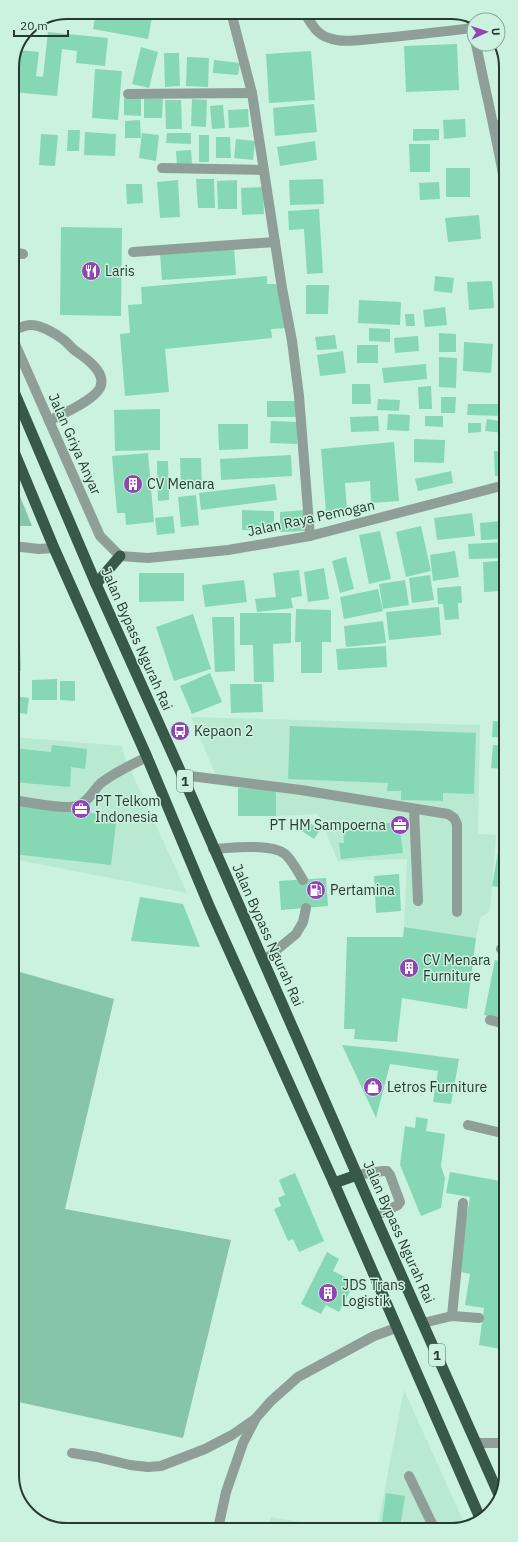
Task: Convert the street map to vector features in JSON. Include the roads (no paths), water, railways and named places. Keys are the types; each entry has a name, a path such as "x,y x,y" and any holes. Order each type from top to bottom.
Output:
{"highway":[{"name":"Jalan Bypass Ngurah Rai","path":"19,403 96,584 182,775 496,1489"},
{"name":"1","path":"19,463 54,548 147,758 210,908 334,1183 478,1515"},
{"path":"96,584 120,556"},
{"path":"334,1183 357,1175"}],"street":[{"path":"233,19 252,93 263,170 292,341 299,396 310,536"},
{"path":"308,19 312,26 320,34 339,41 390,37 466,27"},
{"path":"478,52 487,98 499,125"},
{"path":"128,94 252,93"},
{"path":"162,168 263,170"},
{"path":"133,252 275,242"},
{"path":"19,253 23,254"},
{"path":"19,328 29,325 40,327 63,339 92,363 101,380 100,387 96,394 49,421"},
{"name":"Jalan Griya Anyar","path":"19,353 100,536 120,556"},
{"name":"Jalan Raya Pemogan","path":"120,556 148,558 228,550 310,536 499,487"},
{"path":"19,547 39,549 54,548"},
{"path":"19,801 64,807 76,807 84,803 100,785 112,775 147,758"},
{"path":"182,775 301,790 448,814 454,818 457,824 457,912"},
{"path":"414,809 418,901"},
{"path":"214,848 266,848 284,854 303,880"},
{"path":"263,961 296,934 303,922 306,908"},
{"path":"490,1020 499,1022"},
{"path":"468,1125 499,1132"},
{"path":"357,1175 387,1171 390,1175 400,1202 375,1216"},
{"path":"452,1316 463,1203"},
{"path":"423,1323 452,1316 479,1318"},
{"path":"72,1453 130,1465 148,1467 161,1466 205,1449 232,1435 256,1418 271,1401 298,1378 374,1336 396,1328"},
{"path":"219,1523 226,1492 244,1443 256,1418"},
{"path":"476,1443 499,1444"},
{"path":"409,1476 432,1523"}],"place":[{"name":"Laris","path":"91,271"},
{"name":"CV Menara","path":"133,484"},
{"name":"Kepaon 2","path":"180,731"},
{"name":"PT Telkom Indonesia","path":"81,809"},
{"name":"PT HM Sampoerna","path":"400,825"},
{"name":"Pertamina","path":"316,890"},
{"name":"CV Menara Furniture","path":"409,968"},
{"name":"Letros Furniture","path":"373,1087"},
{"name":"JDS Trans Logistik","path":"328,1293"}]}
